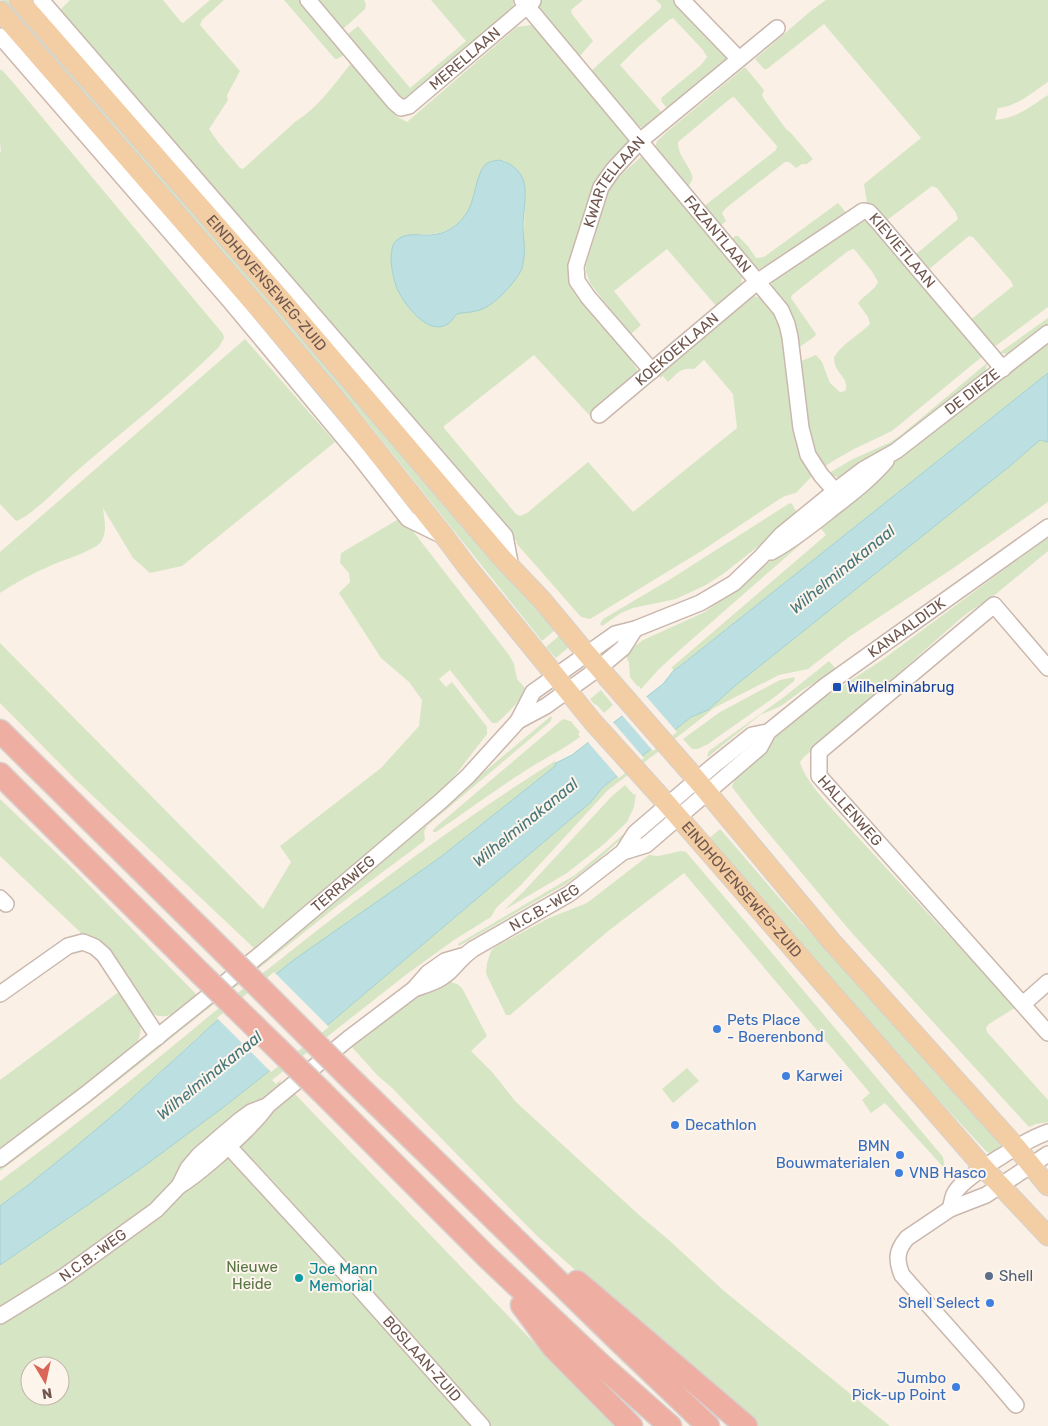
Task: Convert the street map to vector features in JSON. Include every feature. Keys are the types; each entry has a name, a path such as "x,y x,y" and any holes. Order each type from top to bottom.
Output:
{"highway":[{"path":"0,731 346,1074 708,1426"},
{"path":"0,774 487,1258 600,1364 670,1426"},
{"path":"509,1234 588,1291 746,1426"},
{"path":"487,1258 553,1347 632,1426"}],"main road":[{"name":"EINDHOVENSEWEG-ZUID","path":"19,0 288,307 511,568 542,600 702,786 832,942 1048,1186"},
{"name":"EINDHOVENSEWEG-ZUID","path":"0,11 332,395 468,568 593,722 984,1168 1048,1236"}],"street":[{"name":"MERELLAAN","path":"308,0 401,108 409,106 527,2"},
{"path":"682,0 739,59"},
{"name":"EINDHOVENSEWEG-ZUID","path":"47,2 505,536 511,568"},
{"name":"FAZANTLAAN","path":"527,2 780,310 788,324 804,444 814,466 839,496"},
{"name":"KWARTELLAAN","path":"652,371 588,297 577,281 576,266 601,187 613,170 640,141 777,28"},
{"name":"EINDHOVENSEWEG-ZUID","path":"0,36 230,301 358,455 408,519 444,536"},
{"name":"KIEVIETLAAN","path":"757,282 862,211 869,212 1003,369"},
{"name":"KOEKOEKLAAN","path":"599,415 757,282"},
{"name":"DE DIEZE","path":"555,676 615,634 635,629 700,603 734,583 761,557 787,544 839,496 871,478 896,451 1048,333"},
{"name":"KANAALDIJK","path":"673,811 702,786 760,747 768,732 825,686 1048,527"},
{"name":"HALLENWEG","path":"1023,1004 819,776 819,752 994,605 1048,668"},
{"path":"599,668 623,648 635,629"},
{"name":"TERRAWEG","path":"518,721 542,709 599,668"},
{"name":"TERRAWEG","path":"0,1158 262,953 441,802 468,776 518,721 533,692 555,676"},
{"name":"N.C.B.-WEG","path":"0,1316 63,1277 156,1210 179,1186 195,1176 224,1142 258,1119 268,1105 348,1039 414,989 434,982 452,970 462,956 569,894 623,852 635,833 673,811"},
{"path":"0,994 68,946 83,942 95,946 104,955 158,1036"},
{"path":"1048,982 1023,1004 1048,1033"},
{"path":"950,1210 955,1192 970,1178 1034,1137 1048,1132"},
{"name":"BOSLAAN-ZUID","path":"224,1142 348,1276 482,1426"},
{"path":"1016,1405 902,1275 898,1265 898,1251 907,1238 950,1210 980,1198 1048,1154"}],"green space":[{"path":"2,0 8,0 555,630 542,641 360,413"},
{"path":"70,0 163,0 183,23 210,0 224,0 202,20 200,25 240,71 227,95 228,100 209,129 240,168 243,169 312,109 353,61 395,111 396,116 407,122 517,27 531,25 540,32 618,124 630,145 604,172 572,271 640,374 590,416 534,355 444,426 444,428 516,514 520,516 527,513 588,462 633,512 737,428 733,394 704,360 694,369 685,369 679,372 668,382 663,376 660,378 657,374 752,296 764,300 782,322 813,475 796,493 778,500 703,550 590,619 581,617 62,15 61,9","holes":["499,160 505,161 513,167 525,191 523,263 461,313 456,314 449,323 403,299 396,286 392,271 420,234 438,233 454,227 466,215 485,165"]},
{"path":"284,0 301,0 347,53 335,59"},
{"path":"319,0 364,0 366,5 365,9 343,29"},
{"path":"431,0 513,0 514,10 405,104 348,34 358,26 410,88 466,41"},
{"path":"540,0 583,0 571,10 593,41 579,57 539,8"},
{"path":"656,0 675,0 727,56 727,60 669,111 661,98 701,65 707,57 703,50 673,18 669,20 620,65 664,115 645,129 636,125 591,71 661,8 661,5"},
{"path":"826,0 1048,0 1048,82 1018,102 998,108 995,120 1017,114 1048,95 1048,307 993,348 969,321 1013,286 1011,281 973,237 969,236 928,270 915,255 958,219 956,213 937,188 932,186 886,221 867,203 864,184 921,138 824,24 767,69 764,69 755,59"},
{"path":"745,67 764,90 762,95 764,99 786,129 813,159 807,164 802,164 796,168 789,162 785,162 726,208 722,213 726,221 720,226 703,207 776,150 777,146 734,97 678,142 680,153 692,176 692,181 687,188 655,147 657,141 668,131"},
{"path":"0,70 16,86 223,334 224,338 219,347 150,410 78,470 39,506 16,521 0,504"},
{"path":"641,157 645,159 740,271 742,276 741,286 717,307 667,249 614,291 641,325 630,335 590,283 586,272 586,265 609,189 616,179"},
{"path":"838,203 848,215 763,268 756,270 731,240 738,236 756,258 764,257"},
{"path":"867,220 984,355 892,431 854,449 823,468 812,452 799,362 816,355 822,362 830,383 840,392 845,391 846,382 836,368 834,357 870,324 868,317 858,303 878,282 853,249 792,295 791,298 816,334 798,348 772,288 772,280 857,224"},
{"path":"1048,318 1048,326 1011,354 999,353"},
{"path":"245,339 335,442 182,566 150,573 133,558 103,508 105,525 101,542 84,552 17,582 0,593 0,552"},
{"path":"1048,340 1048,373 679,667 674,670 671,668 826,535 816,525"},
{"path":"987,363 985,374 904,439 843,478 829,473 853,459 891,442"},
{"name":"Nieuwe Heide","path":"1040,440 1048,442 1048,502 952,569 849,637 808,669 779,675 714,708 607,791 520,886 496,908 491,917 454,940 407,974 272,1080 276,1084 281,1080 279,1087 293,1092 614,1426 0,1426 0,1265 143,1167 225,1106 330,1023 591,802 602,788 691,717 708,710 736,685"},
{"path":"790,503 798,515 723,574 706,585 676,599 633,608 621,613 602,626 600,624 603,619 669,580"},
{"path":"402,517 509,655 514,664 517,679 525,688 513,707 497,723 492,723 450,670 439,679 446,687 452,682 487,727 487,734 447,786 256,950 76,780 0,703 0,643 263,909 291,862 280,846 381,768 419,726 422,700 409,682 381,658 339,593 350,582 349,573 340,563 341,553"},
{"path":"810,530 809,537 682,648 641,689 637,686 630,677 629,663 626,656 635,646 643,640 705,612"},
{"path":"1048,537 1048,551 991,598 960,619 800,762 803,771 824,800 1016,1007 989,1024 986,1028 987,1032 1048,1100 1048,1122 1029,1127 851,932 732,787 736,778 746,767 791,723 828,692 830,694 882,660"},
{"path":"560,635 569,647 556,658 546,647"},
{"path":"829,661 835,668 828,675 804,689 781,706 760,715 707,756 709,751 784,697"},
{"path":"795,677 794,681 776,696 708,744 698,749 692,749 683,739 720,712 780,680"},
{"path":"601,690 613,705 604,713 590,699"},
{"path":"551,716 550,722 427,826 423,842 336,907 165,1043 163,1040"},
{"path":"563,719 573,722 580,732 578,734 580,737 534,765 436,832 433,832 437,826"},
{"path":"555,761 555,767 438,859 295,959 198,1037 119,1110 74,1148 0,1206 0,1181 82,1119 255,979 381,881 467,819"},
{"path":"625,785 634,795 636,794 634,807 627,822 604,844 567,873 504,910 612,796"},
{"path":"0,799 72,868 198,996 182,1009 170,1015 158,1016 151,1013 79,931 0,856"},
{"path":"720,829 788,908 981,1121 1002,1149 993,1156 986,1151 868,1024 706,841"},
{"path":"628,830 630,831 598,860 566,884 459,946 458,944 575,875"},
{"path":"681,851 686,852 943,1157 945,1169 885,1103 871,1113 862,1100 870,1093 684,873 607,932 510,1015 506,1015 486,973 491,951 495,947 549,918 587,903 649,855 658,856"},
{"path":"447,981 457,984 462,988 487,1036 471,1051 493,1073 516,1102 724,1291 890,1426 755,1426 698,1379 537,1236 378,1076 351,1046 397,1011"},
{"path":"120,991 140,1022 140,1037 133,1049 0,1152 0,1080"},
{"path":"159,1043 162,1046 0,1171 0,1166"},
{"path":"687,1068 699,1081 673,1103 662,1089"}],"water":[{"path":"499,160 517,170 525,186 522,269 506,291 488,306 476,311 457,314 450,322 441,327 425,323 410,309 399,293 392,268 391,256 393,245 403,236 436,234 447,231 455,226 463,218 472,202 479,175 485,165"},
{"name":"Wilhelminakanaal","path":"1048,373 1048,442 1040,440 736,685 708,710 691,717 602,788 591,802 330,1023 225,1106 143,1167 0,1265 0,1206 119,1110 212,1025 295,959 438,859 554,767 556,763 572,755 663,684 674,670"}],"pier":[{"path":"645,695 677,732 653,751 621,714"},
{"path":"612,721 644,758 619,778 587,741"},
{"path":"274,972 329,1027 271,1072 217,1018"}],"place":[{"name":"Wilhelminabrug","path":"837,687"},
{"name":"Pets Place - Boerenbond","path":"717,1029"},
{"name":"Karwei","path":"786,1076"},
{"name":"Decathlon","path":"675,1125"},
{"name":"BMN Bouwmaterialen","path":"900,1155"},
{"name":"VNB Hasco","path":"899,1173"},
{"name":"Shell","path":"989,1276"},
{"name":"Joe Mann Memorial","path":"299,1278"},
{"name":"Shell Select","path":"990,1303"},
{"name":"Jumbo Pick-up Point","path":"956,1387"}]}
